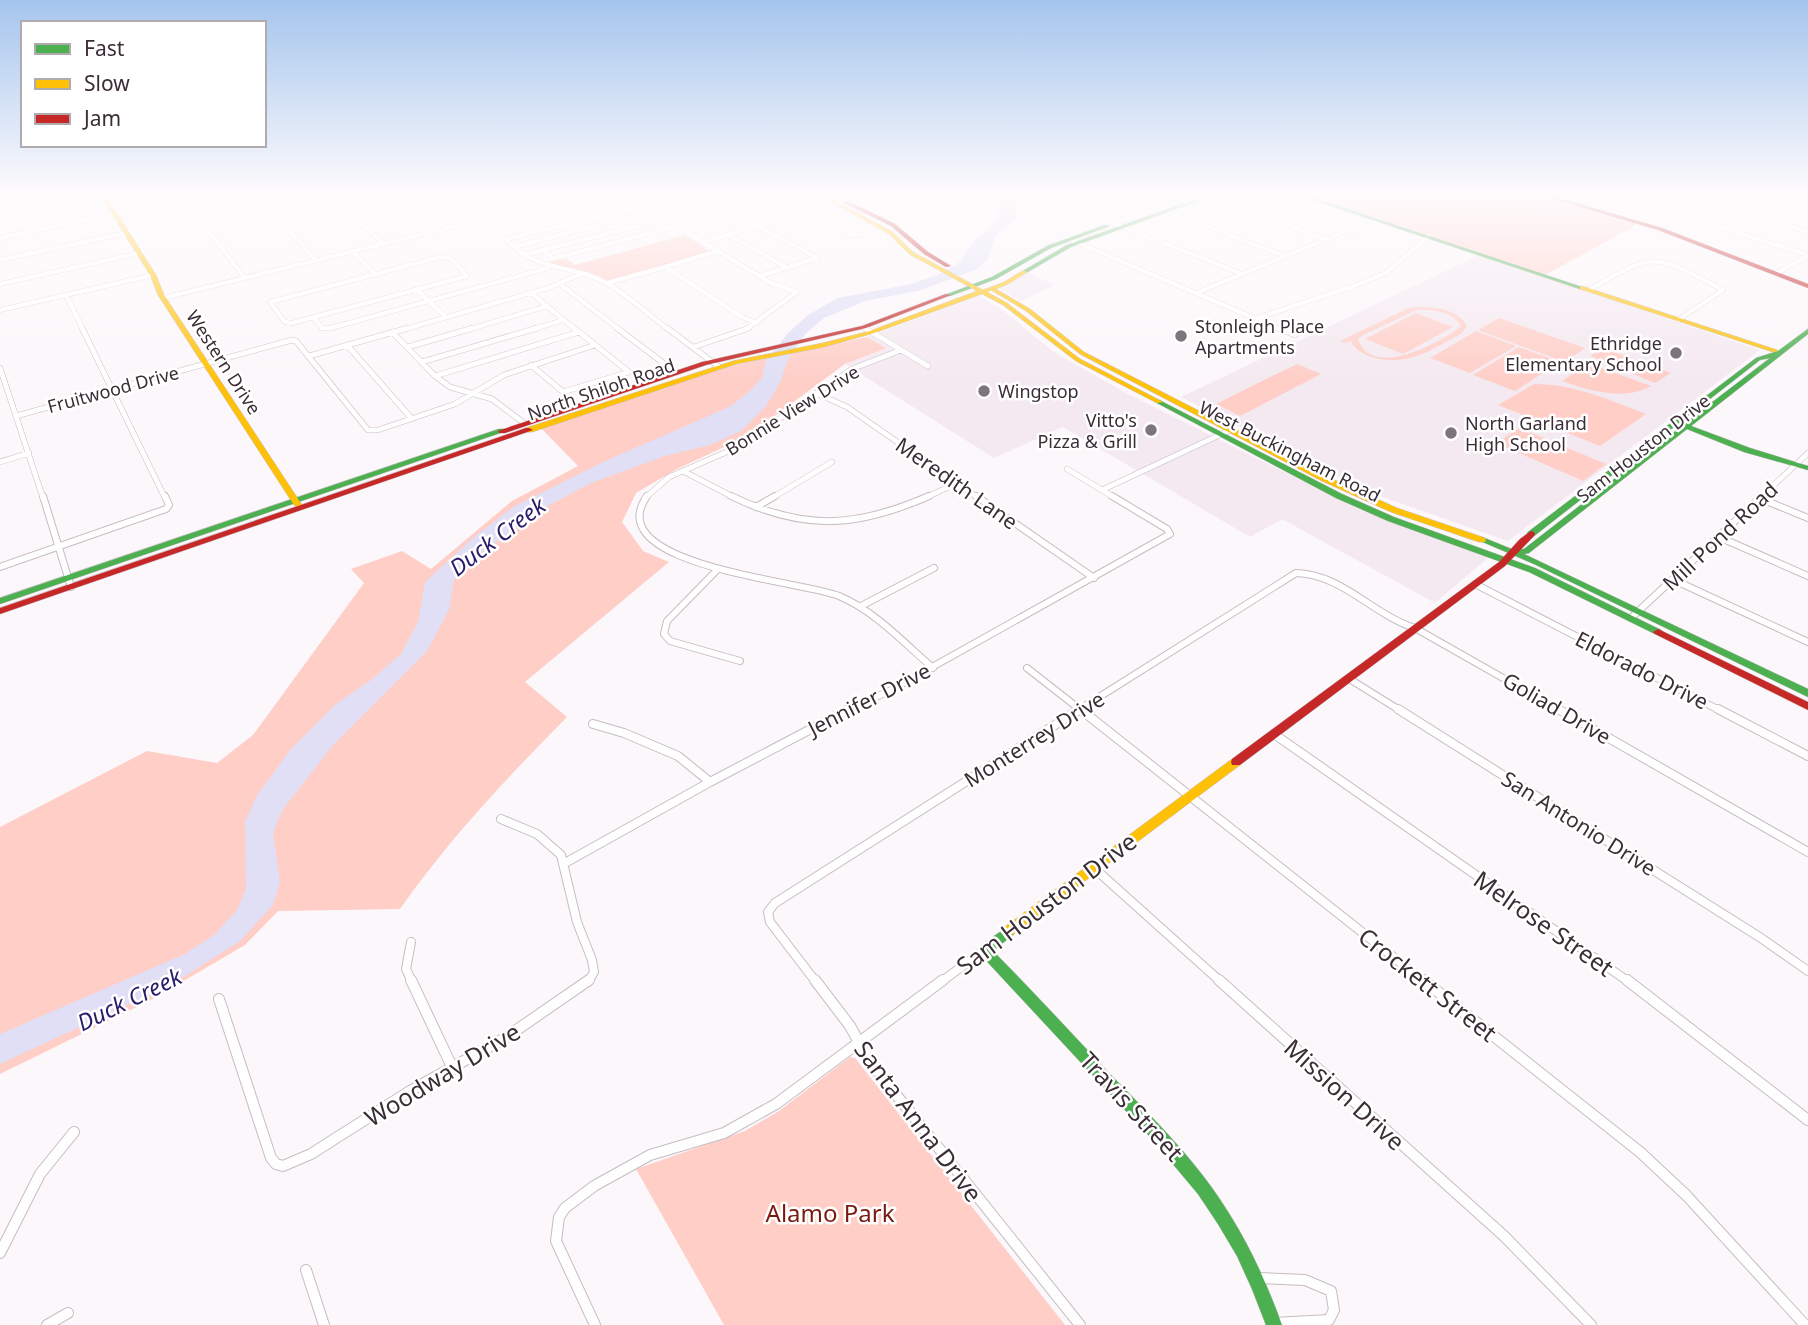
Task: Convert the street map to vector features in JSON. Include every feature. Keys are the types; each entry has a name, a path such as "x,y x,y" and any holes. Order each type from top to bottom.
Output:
{"street":[{"path":"0,284 117,258"},
{"name":"Western Drive","path":"142,258 163,298 298,504"},
{"path":"230,258 244,277"},
{"path":"163,298 325,258"},
{"path":"359,258 375,274"},
{"path":"443,258 270,301 288,323 314,318 468,274 448,258"},
{"path":"529,258 548,268 582,274 607,283 715,364"},
{"path":"607,283 695,258"},
{"path":"694,347 747,329 797,292 760,276 729,258"},
{"path":"770,258 786,267"},
{"path":"760,276 817,258"},
{"name":"West Buckingham Road","path":"932,258 942,267 977,285 1039,325 1068,354 1121,378 1320,481 1407,520 1511,556 1808,694"},
{"name":"North Shiloh Road","path":"0,611 70,582 715,364 821,342 868,329 977,285 1028,258"},
{"path":"1113,258 1295,335"},
{"path":"1201,258 1242,274"},
{"path":"1196,293 1282,258"},
{"path":"1257,318 1284,307 1354,287 1387,272 1404,258"},
{"path":"1491,258 1778,353"},
{"path":"1732,258 1808,286"},
{"path":"1775,275 1803,258"},
{"path":"1589,290 1635,263 1647,260 1667,263 1723,290 1678,320"},
{"path":"665,267 742,317 757,323"},
{"path":"314,318 322,328 331,328 548,268"},
{"path":"582,274 531,293 309,356 368,430 378,430 455,404 504,375 594,345"},
{"path":"0,310 153,275"},
{"path":"560,284 662,362"},
{"path":"417,290 446,317"},
{"path":"531,293 629,372 563,392 531,365"},
{"path":"0,566 166,509 169,505 114,388 66,295"},
{"path":"408,347 547,306"},
{"path":"422,362 564,320"},
{"path":"868,329 929,366"},
{"name":"Sam Houston Drive","path":"595,1325 556,1241 559,1217 575,1199 650,1156 724,1133 776,1104 1511,556 1526,551 1603,485 1687,426 1808,331"},
{"path":"392,332 435,376 450,387 475,393 500,404 527,426"},
{"path":"435,376 579,332"},
{"name":"Fruitwood Drive","path":"16,416 292,340 309,356"},
{"path":"347,345 412,419"},
{"name":"Bonnie View Drive","path":"718,569 655,543 638,526 640,507 649,493 662,482 683,471 740,446 851,369 901,350"},
{"name":"Sam Houston Drive","path":"1612,478 1676,422 1758,359 1778,353"},
{"path":"0,368 70,582"},
{"name":"Meredith Lane","path":"816,393 847,407 1094,578"},
{"path":"1676,422 1747,450 1808,468"},
{"path":"1067,469 1102,490 1225,432"},
{"path":"0,462 29,453"},
{"name":"Mill Pond Road","path":"1635,614 1808,453"},
{"path":"756,507 832,462"},
{"path":"683,471 756,507 792,518 847,522 920,500 957,484"},
{"name":"Jennifer Drive","path":"565,863 710,782 933,668 1167,536 1169,533 1102,490"},
{"path":"1759,498 1808,518"},
{"path":"1719,537 1808,576"},
{"path":"861,606 934,568"},
{"path":"740,661 670,641 664,634 667,621 718,569 833,593 861,606 933,668"},
{"name":"Goliad Drive","path":"1303,572 1320,576 1402,624 1415,628 1808,852"},
{"name":"Monterrey Drive","path":"768,912 775,903 1296,573 1303,572"},
{"path":"1674,580 1808,642"},
{"name":"North Shiloh Road","path":"0,601 70,582"},
{"name":"Eldorado Drive","path":"1475,584 1808,756"},
{"name":"West Buckingham Road","path":"1635,614 1808,706"},
{"name":"Crockett Street","path":"1027,668 1640,1152 1687,1196 1805,1325"},
{"name":"San Antonio Drive","path":"1348,678 1761,938 1808,971"},
{"path":"593,724 624,733 678,757 710,782"},
{"name":"Melrose Street","path":"1274,734 1648,996 1745,1068 1808,1120"},
{"path":"501,819 537,834 561,855 565,863"},
{"name":"Woodway Drive","path":"219,999 271,1158 276,1164 283,1166 311,1154 410,1091 453,1069 587,984 594,972 592,960 577,922 565,863"},
{"name":"Mission Drive","path":"1094,868 1504,1236 1591,1325"},
{"name":"Santa Anna Drive","path":"768,912 770,922 850,1026 858,1043 1029,1264 1080,1325"},
{"path":"411,942 406,969 453,1069"},
{"name":"Travis Street","path":"984,950 1183,1160 1221,1207 1247,1250 1257,1278 1274,1324 1329,1320 1334,1310 1331,1291 1320,1284 1302,1279 1257,1278"},
{"path":"0,1252 29,1187 58,1147 74,1132"},
{"path":"306,1270 324,1325"},
{"path":"47,1325 68,1313"}],"shaded area":[{"name":"North Garland High School","path":"1473,258 1487,258 1760,350 1508,541 1371,493 1181,397"},
{"path":"1028,273 1055,285 1021,301 998,288"},
{"path":"979,296 1001,309 1054,352 1126,393 1356,508 1489,557 1435,603 1282,519 1250,537 1063,427 994,458 845,364 885,348 867,337"}],"green space":[{"path":"565,258 575,265 601,258 691,258 610,281 542,264"},
{"path":"1494,258 1576,258 1545,275"},
{"path":"1425,307 1449,311 1467,326 1462,333 1430,351 1397,360 1372,357 1360,351 1351,341 1340,341 1409,308","holes":["1417,310 1448,315 1461,326 1438,341 1407,354 1377,357 1365,351 1358,339 1363,335"]},
{"path":"1416,313 1453,327 1403,354 1365,339"},
{"path":"1499,318 1585,348 1565,362 1478,330"},
{"path":"1476,331 1516,346 1470,373 1430,358"},
{"path":"867,337 886,348 845,364 746,437 677,469 636,493 622,522 643,551 669,562 525,682 567,717 479,810 400,909 278,911 245,945 151,1000 0,1074 0,827 147,751 217,763 253,735 364,583 351,569 402,551 431,569 512,501 578,466 541,428 720,368"},
{"path":"1519,347 1560,362 1515,391 1473,375"},
{"path":"1604,348 1671,373 1655,383 1590,356"},
{"path":"1297,364 1321,374 1240,416 1216,404"},
{"path":"1587,364 1651,386 1641,391 1618,394 1595,391 1562,381"},
{"path":"1534,384 1578,390 1646,414 1600,446 1498,405"},
{"path":"1520,428 1606,464 1583,481 1496,443"},
{"name":"Alamo Park","path":"850,1057 855,1058 1065,1325 724,1325 636,1169 745,1131 779,1111"}],"water":[{"name":"Duck Creek","path":"962,258 988,258 977,269 921,290 865,301 824,318 805,334 787,361 781,381 766,406 741,431 710,445 665,456 591,483 540,510 468,563 454,580 449,610 427,651 334,744 283,809 273,833 280,882 273,905 240,941 174,983 0,1064 0,1034 185,954 214,935 237,910 246,889 245,822 256,797 290,750 336,704 371,680 401,654 418,622 425,582 474,537 513,507 601,463 731,406 762,377 766,361 788,333 808,315 838,298 911,284 958,264"}],"traffic: fast":[{"path":"948,295 994,278 1030,258"},
{"path":"1024,272 1049,258"},
{"path":"1491,258 1582,288"},
{"path":"1515,552 1526,551 1808,331"},
{"path":"1531,534 1758,359 1778,353"},
{"path":"1159,402 1339,496 1391,519 1532,570 1658,632"},
{"path":"1683,425 1747,450 1808,468"},
{"path":"0,601 502,431"},
{"path":"1482,540 1537,562 1808,693"},
{"path":"1010,930 984,950 1181,1160 1224,1218 1259,1285 1274,1325"}],"traffic: slow":[{"path":"142,258 161,295 298,505"},
{"path":"920,258 1005,304 1078,360 1159,402"},
{"path":"529,430 735,362 824,345 872,332 1006,283 1024,272"},
{"path":"1582,288 1775,351"},
{"path":"993,289 1028,310 1082,353 1325,479 1394,510 1482,540"},
{"path":"1010,930 1236,762"}],"traffic: jam":[{"path":"934,258 948,266"},
{"path":"1735,258 1808,286"},
{"path":"502,431 704,363 864,327 948,295"},
{"path":"0,611 529,430"},
{"path":"1236,762 1502,564 1531,534"},
{"path":"1658,632 1808,706"}],"place":[{"name":"Stonleigh Place Apartments","path":"1181,336"},
{"name":"Ethridge Elementary School","path":"1676,353"},
{"name":"Wingstop","path":"984,391"},
{"name":"Vitto's Pizza & Grill","path":"1151,430"},
{"name":"North Garland High School","path":"1451,433"}]}
